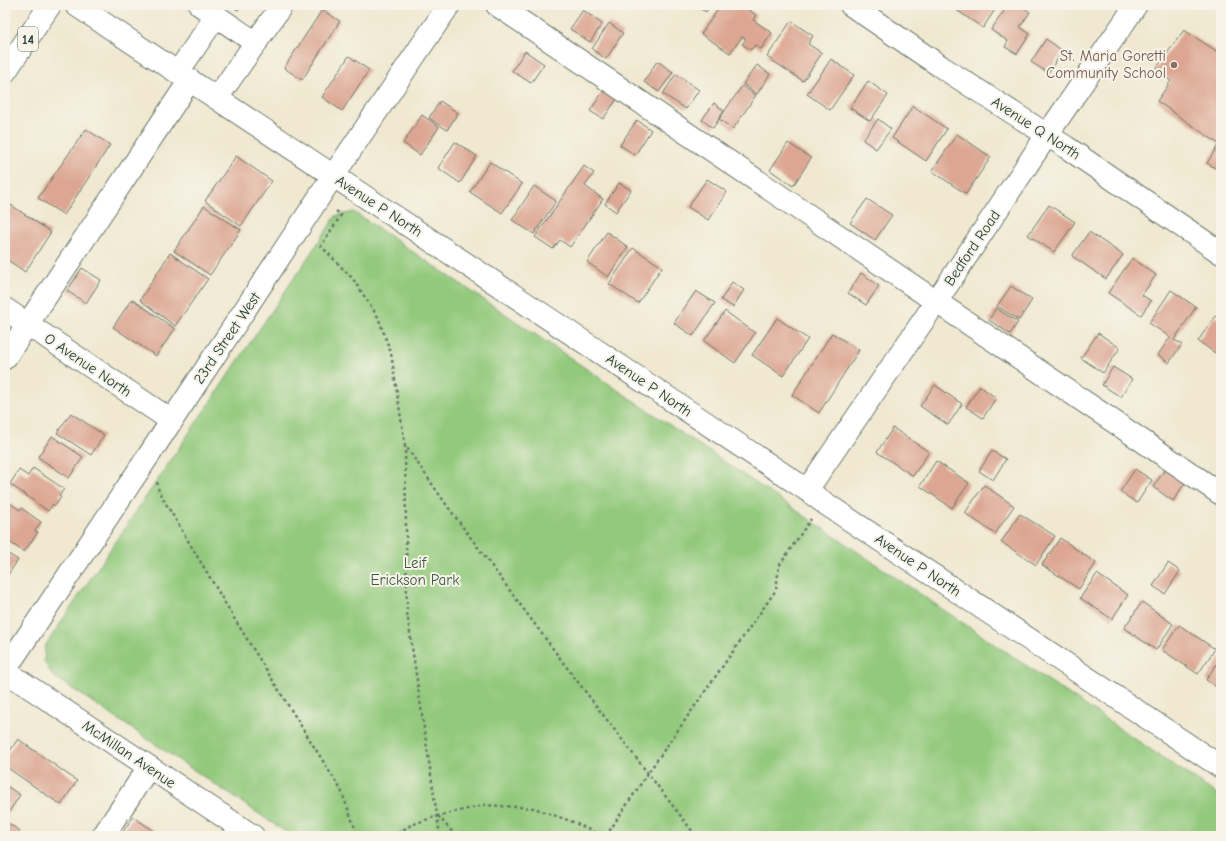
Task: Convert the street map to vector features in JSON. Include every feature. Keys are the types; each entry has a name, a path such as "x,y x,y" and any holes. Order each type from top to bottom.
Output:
{"street":[{"name":"14","path":"5,72 50,5"},
{"name":"Avenue P North","path":"76,5 1221,767"},
{"path":"217,98 282,5"},
{"name":"23rd Street West","path":"5,671 319,198 450,5"},
{"path":"497,5 1221,494"},
{"name":"Avenue Q North","path":"851,5 1221,253"},
{"name":"Bedford Road","path":"815,496 936,302 1047,135 1136,5"},
{"path":"5,358 184,76 208,11 256,43"},
{"name":"O Avenue North","path":"5,309 172,421"},
{"name":"McMillan Avenue","path":"5,671 253,836"},
{"path":"103,836 149,768"}],"path":[{"path":"319,198 341,215 321,246 353,279 378,317 391,353 405,445 407,613 440,836"},
{"path":"405,445 448,507 554,650 696,836"},
{"path":"151,452 159,492 237,623 341,790 356,831 356,836"},
{"path":"606,836 648,773 776,590 779,566 815,496"},
{"path":"393,836 411,825 438,816 485,805 534,808 573,822 602,836"},
{"path":"438,816 456,836"}],"green space":[{"name":"Leif Erickson Park","path":"354,212 1221,797 1221,827 1215,836 292,836 52,675 44,661 45,646 336,216"}],"building":[{"path":"230,5 241,5 238,10"},
{"path":"695,5 711,5 706,12"},
{"path":"721,5 742,5 756,15 753,20 772,33 761,49 755,45 751,50 742,44 746,39 742,37 730,53 701,34"},
{"path":"949,5 998,5 983,28"},
{"path":"1008,5 1020,5 1030,12 1020,27 1030,34 1017,54 1005,47 1008,41 991,30"},
{"path":"322,10 340,21 302,80 284,68"},
{"path":"583,10 602,24 590,42 570,29"},
{"path":"791,21 813,36 808,44 822,53 803,81 767,57"},
{"path":"609,23 623,33 606,59 592,49"},
{"path":"1184,30 1221,54 1221,172 1207,163 1219,144 1157,101 1171,81 1155,70"},
{"path":"1046,39 1063,51 1048,73 1031,62"},
{"path":"525,51 544,64 531,83 512,71"},
{"path":"349,56 369,70 342,111 322,97"},
{"path":"831,59 854,75 830,110 807,94"},
{"path":"657,61 673,72 659,92 644,82"},
{"path":"757,65 770,74 757,94 743,84"},
{"path":"676,74 699,90 686,109 663,94"},
{"path":"868,81 888,95 870,121 850,108"},
{"path":"742,86 756,95 733,129 719,119"},
{"path":"604,90 617,99 603,119 590,111"},
{"path":"440,101 458,113 447,130 429,118"},
{"path":"714,103 724,111 713,128 702,120"},
{"path":"913,106 947,129 926,161 892,138"},
{"path":"422,115 439,127 420,155 403,143"},
{"path":"878,119 891,129 876,149 863,140"},
{"path":"637,120 651,130 635,155 620,145"},
{"path":"86,129 110,145 64,215 38,198"},
{"path":"957,134 991,157 966,194 932,171"},
{"path":"455,142 477,156 460,183 438,168"},
{"path":"788,143 811,158 793,186 770,170"},
{"path":"236,156 272,181 241,226 205,201"},
{"path":"490,162 522,184 502,213 470,192"},
{"path":"584,166 594,173 585,186 603,199 570,247 560,240 553,249 535,237"},
{"path":"707,179 727,192 708,220 688,207"},
{"path":"619,183 631,190 616,212 605,204"},
{"path":"534,186 556,201 534,234 512,220"},
{"path":"867,199 892,215 875,240 850,223"},
{"path":"5,201 51,232 25,272 5,258"},
{"path":"1049,205 1075,222 1054,252 1028,235"},
{"path":"204,206 241,230 210,275 174,251"},
{"path":"607,232 628,247 608,277 587,262"},
{"path":"1089,232 1123,255 1106,279 1072,256"},
{"path":"633,248 662,267 638,303 609,284"},
{"path":"170,253 208,279 175,326 140,300"},
{"path":"1132,258 1156,275 1142,295 1151,301 1141,315 1108,293"},
{"path":"82,268 101,280 86,303 67,291"},
{"path":"861,273 879,286 866,305 848,293"},
{"path":"732,282 744,290 733,307 721,300"},
{"path":"1011,286 1032,300 1019,320 997,306"},
{"path":"1171,290 1196,307 1174,340 1182,344 1169,363 1158,355 1170,337 1149,323"},
{"path":"696,291 715,303 693,336 674,323"},
{"path":"132,299 175,329 156,356 113,327"},
{"path":"996,308 1018,322 1010,334 989,320"},
{"path":"725,311 755,333 735,363 704,341"},
{"path":"1215,316 1221,321 1221,357 1198,341"},
{"path":"777,318 808,339 783,376 752,355"},
{"path":"832,333 859,350 819,413 792,395"},
{"path":"1098,333 1120,348 1103,373 1081,358"},
{"path":"1113,367 1132,379 1121,397 1102,385"},
{"path":"935,385 962,404 948,425 920,406"},
{"path":"980,386 996,398 983,418 966,407"},
{"path":"71,413 104,435 91,455 57,433"},
{"path":"893,428 929,452 913,476 877,452"},
{"path":"52,436 83,457 69,478 38,457"},
{"path":"992,451 1006,459 993,480 979,471"},
{"path":"936,461 969,483 952,508 920,486"},
{"path":"33,468 64,489 55,506 53,504 48,511 10,484 19,470 28,476"},
{"path":"1166,468 1186,481 1173,501 1153,487"},
{"path":"1135,469 1152,480 1137,503 1120,492"},
{"path":"984,485 1014,506 995,534 965,513"},
{"path":"5,500 20,510 21,508 41,522 35,531 38,532 24,552 5,539"},
{"path":"1020,514 1055,536 1036,565 1001,542"},
{"path":"1060,538 1096,563 1079,589 1042,565"},
{"path":"5,552 18,560 5,579"},
{"path":"1168,563 1180,571 1165,594 1153,586"},
{"path":"1097,574 1128,595 1112,619 1080,598"},
{"path":"1142,602 1173,624 1156,650 1124,628"},
{"path":"1179,625 1215,649 1198,674 1162,650"},
{"path":"1221,657 1221,690 1206,680"},
{"path":"18,739 77,781 61,805 5,766 5,758"},
{"path":"5,785 20,795 5,818"},
{"path":"133,817 162,836 120,836"},
{"path":"5,821 20,831 17,836 5,836"}],"place":[{"name":"St. Maria Goretti Community School","path":"1174,65"}]}
